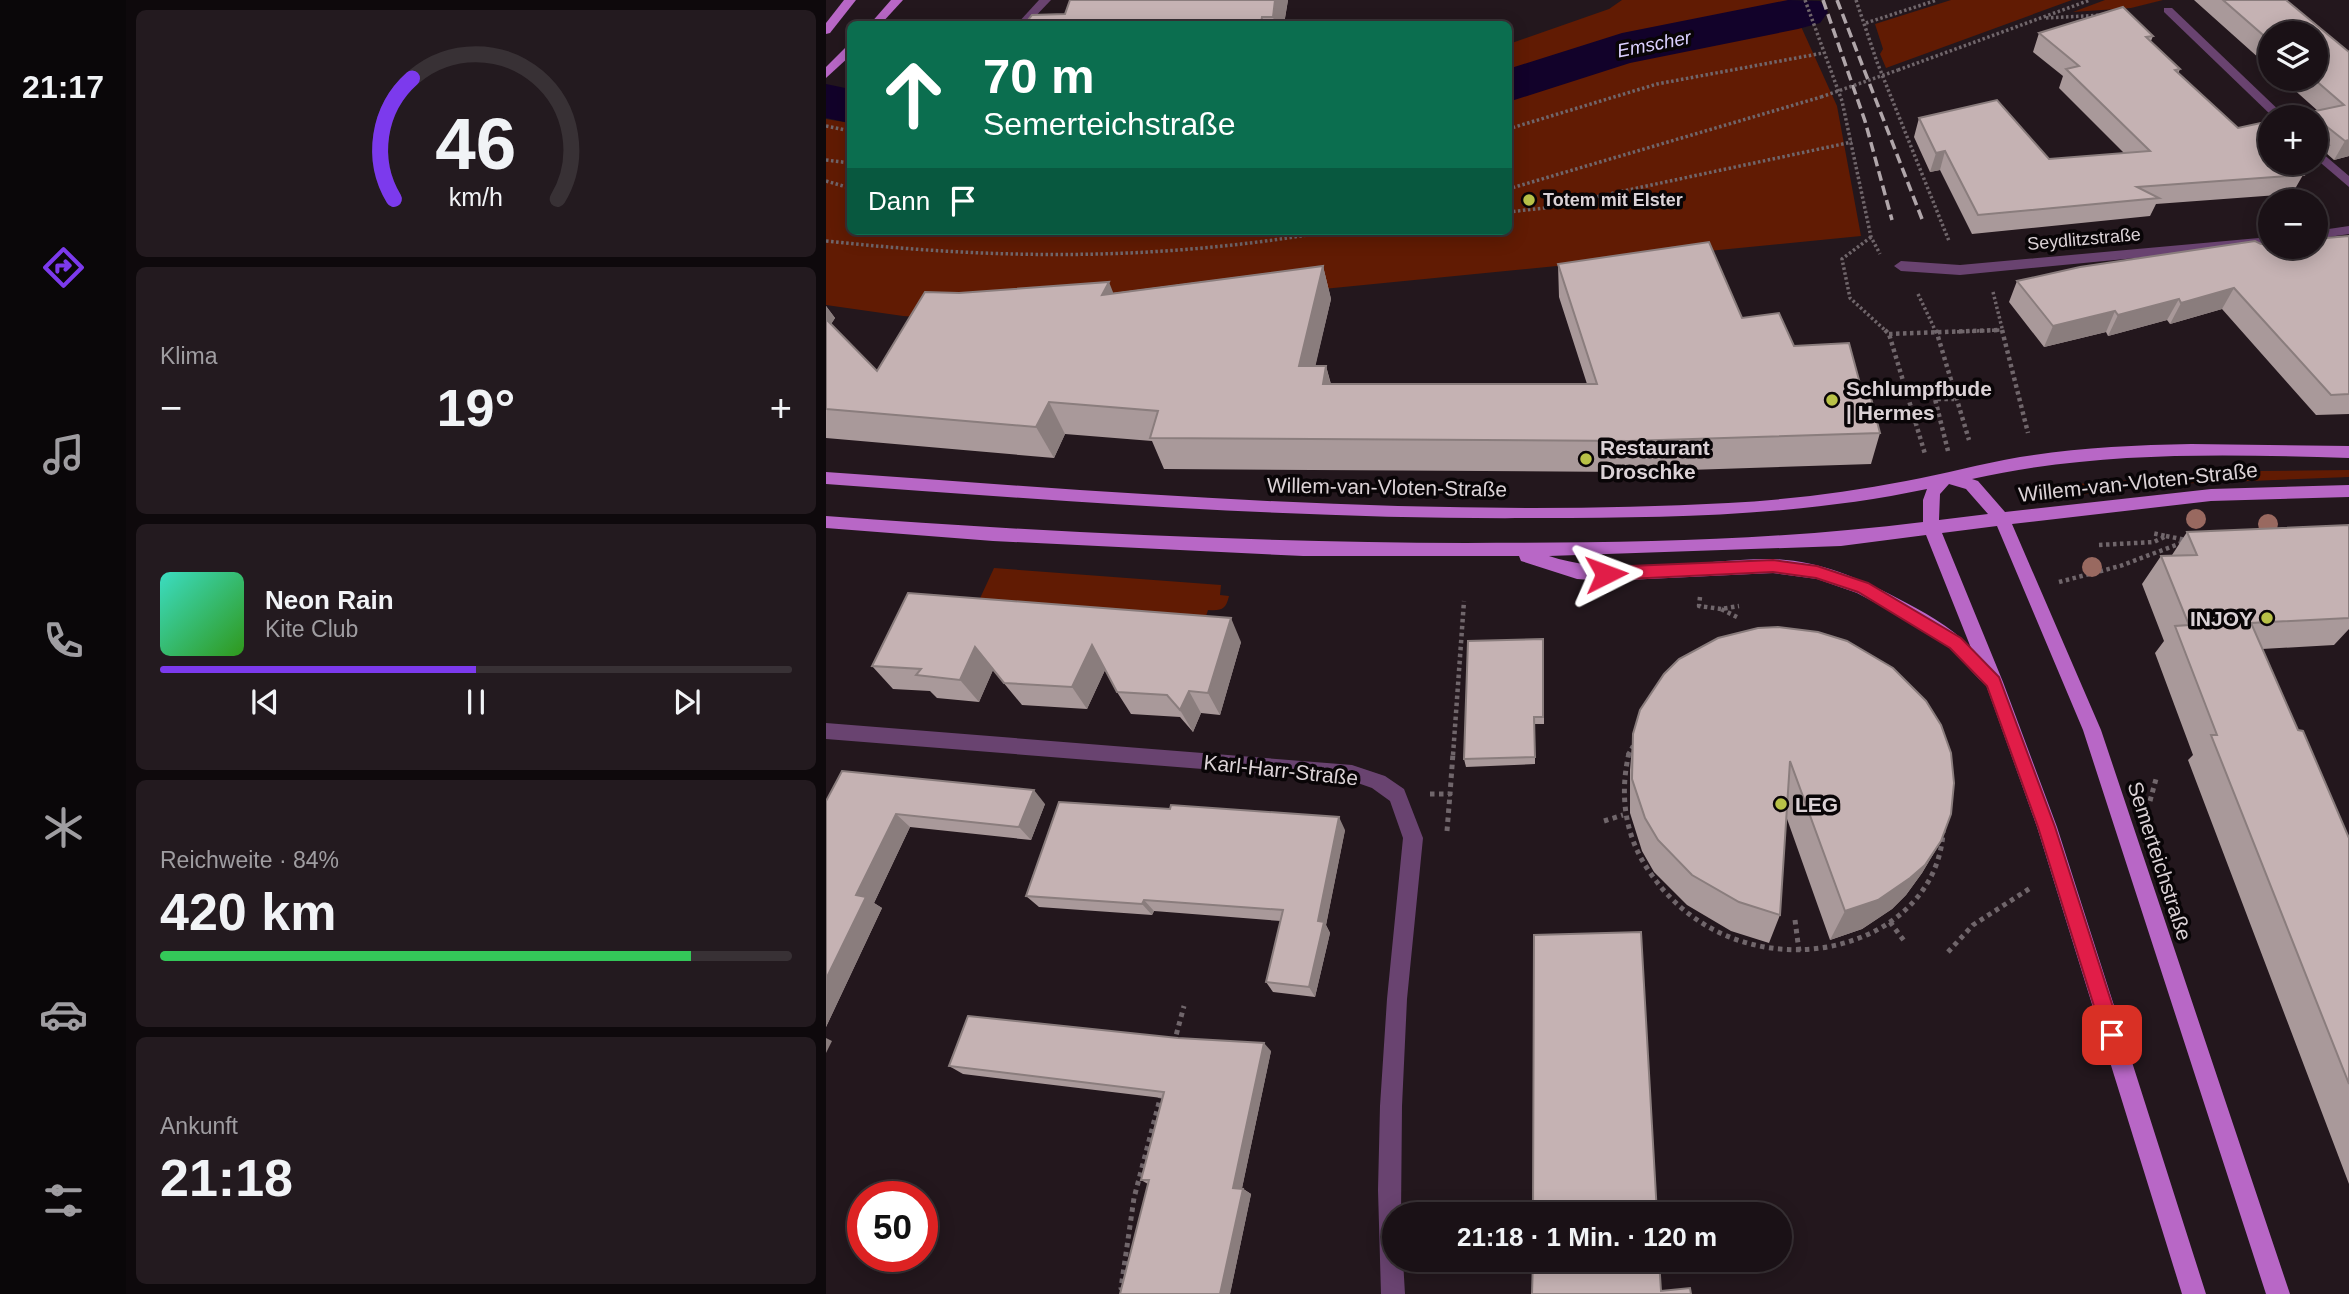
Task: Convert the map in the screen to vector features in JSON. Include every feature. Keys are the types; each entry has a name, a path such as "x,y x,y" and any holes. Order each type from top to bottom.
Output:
{"main road":[{"path":"826,32 850,0"},
{"path":"879,21 897,0"},
{"path":"828,72 847,53"},
{"name":"Willem-van-Vloten-Straße","path":"826,478 1152,502 1490,514 1748,508 1828,500 2037,460 2103,454 2266,449 2349,452"},
{"path":"1945,477 1933,488 1929,501 1932,528 1994,682 2047,827 2194,1294"},
{"name":"Semerteichstraße","path":"1945,477 1972,485 2002,519 2092,730 2277,1294"},
{"name":"Willem-van-Vloten-Straße","path":"826,522 1119,542 1317,549 1511,551 1784,543 1932,528 2163,499 2349,491"},
{"path":"1511,551 1577,572 1606,574 1773,566 1817,572 1863,588 1908,612 1956,643 1994,682"}],"street":[{"path":"1025,21 1045,0"},
{"path":"2168,10 2267,105"},
{"path":"2328,163 2349,183"},
{"path":"2328,233 2349,230"},
{"name":"Seydlitzstraße","path":"1901,266 1960,270 2258,242"},
{"name":"Karl-Harr-Straße","path":"826,731 1352,774 1378,782 1397,795"},
{"path":"1393,1294 1391,1106 1397,999 1413,838 1397,795"}],"path":[{"path":"1805,0 1842,102 1871,237 1842,259 1850,298 1889,334 1926,459"},
{"path":"1856,0 1877,62 1960,270"},
{"path":"1866,23 1937,0"},
{"path":"1512,188 1821,97 2090,0"},
{"path":"2038,19 2103,15"},
{"path":"1512,128 1657,84 1823,53"},
{"path":"826,126 847,130"},
{"path":"1512,212 1544,208 1852,142"},
{"path":"826,160 847,163"},
{"path":"826,181 847,187"},
{"path":"826,242 1003,258 1128,257 1267,243 1310,235"},
{"path":"1901,266 1926,306 1937,333 1954,399 1969,440"},
{"path":"1987,267 2031,445"},
{"path":"1889,334 2001,330"},
{"path":"1946,441 1935,399 1954,399"},
{"path":"2049,585 2120,566 2189,541 2149,532"},
{"path":"2099,545 2154,542 2166,536"},
{"path":"1701,588 1699,606 1721,609 1739,606"},
{"path":"1447,834 1464,601"},
{"path":"1721,609 1737,617"},
{"path":"1739,663 1796,663 1826,669 1870,692 1901,717 1920,740 1933,766 1941,794 1944,823 1940,851 1930,878 1913,902 1890,922 1866,936 1839,946 1799,951 1745,944 1714,931 1687,915 1663,893 1645,869 1631,843 1623,816 1625,762 1634,737 1648,715 1667,696 1688,681 1739,663"},
{"path":"1397,795 1450,794"},
{"path":"1604,821 1623,816"},
{"path":"1948,952 1973,925 2039,883"},
{"path":"1795,919 1799,951"},
{"path":"1890,922 1905,942"},
{"path":"1174,1045 1184,1006"},
{"path":"1134,1287 1121,1288 1134,1198 1164,1083"},
{"path":"1154,1122 1167,1122"}],"shaded area":[{"path":"1622,0 1789,0 1837,106 1861,236 987,322 903,316 826,305 826,119 847,122 847,235 1512,235 1512,43 1609,9"},
{"path":"1951,0 2072,0 1886,68 1880,54 1883,49 1875,24"},
{"path":"2105,0 2163,0 2131,8 2073,12"},
{"path":"2349,470 2349,477 2171,484 2070,496 2064,485 2258,471"},
{"path":"994,568 1221,585 1220,595 1229,596 1223,608 1208,610 1199,638 970,620"}],"building":[{"path":"1070,0 1275,0 1273,17 1262,17 1261,21 1027,21 1032,15 1065,14"},
{"path":"2223,0 2286,0 2311,21 2258,21 2258,31"},
{"path":"2123,7 2153,36 2146,37 2180,69 2175,70 2238,128 2258,124 2258,175 2303,175 2137,187 2159,198 1978,215 1945,151 1936,153 1919,118 1997,100 2049,159 2150,151 2066,69 2079,66 2039,33"},
{"path":"2328,35 2349,52 2349,140 2345,141 2328,128 2328,108 2344,105 2328,91"},
{"path":"2349,236 2349,394 2331,395 2234,288 2181,303 2179,299 2118,315 2115,311 2053,326 2017,281 2080,267 2255,241 2258,242 2258,259 2328,259 2328,238"},
{"path":"1709,242 1742,318 1779,313 1794,346 1849,343 1862,391 1869,390 1880,433 1629,441 1150,438 1158,411 1049,402 1036,427 826,409 826,319 877,371 925,292 959,293 1109,282 1102,295 1323,266 1299,366 1326,366 1323,384 1597,384 1558,264"},
{"path":"2349,525 2349,618 2251,623 2298,730 2303,731 2349,838 2349,1084 2211,735 2217,735 2175,626 2189,625 2161,556 2197,555 2187,532"},
{"path":"908,593 1231,618 1208,693 1189,691 1180,710 1167,695 1117,692 1092,645 1072,687 1004,683 975,647 960,680 916,675 921,669 872,666"},
{"name":"LEG","path":"1778,627 1818,632 1847,641 1893,668 1926,701 1941,725 1951,753 1954,783 1951,814 1941,841 1925,865 1878,900 1845,911 1790,761 1780,915 1739,902 1692,875 1658,840 1645,818 1632,779 1633,734 1640,710 1664,674 1679,659 1718,638 1758,628"},
{"path":"1543,639 1543,717 1534,717 1535,757 1464,759 1468,641"},
{"path":"842,771 1034,790 1019,827 896,814 856,895 866,897 826,979 826,801"},
{"path":"1059,802 1170,809 1171,805 1339,817 1318,921 1324,922 1309,987 1266,982 1283,910 1144,900 1142,904 1026,896"},
{"path":"1641,932 1656,1202 1533,1202 1534,935"},
{"path":"968,1016 1178,1038 1264,1043 1233,1188 1243,1189 1220,1294 1120,1294 1149,1180 1141,1180 1164,1092 949,1066"},
{"path":"1533,1272 1660,1272 1661,1291 1690,1288 1691,1294 1532,1294"}],"waterway":[{"name":"Emscher","path":"1512,85 1622,49 1757,24 1802,12"},
{"name":"Emscher","path":"826,101 847,105"}],"railway":[{"path":"1823,0 1865,121 1892,220"},
{"path":"1837,0 1922,219"}],"place":[{"name":"Totem mit Elster","path":"1529,200"},
{"name":"Schlumpfbude | Hermes","path":"1832,400"},
{"name":"Restaurant Droschke","path":"1586,459"},
{"name":"INJOY","path":"2267,618"},
{"name":"LEG","path":"1781,804"}],"route":[{"path":"1606,574 1773,566 1817,572 1863,588 1908,612 1956,643 1994,682 2047,827 2112,1035"}]}
